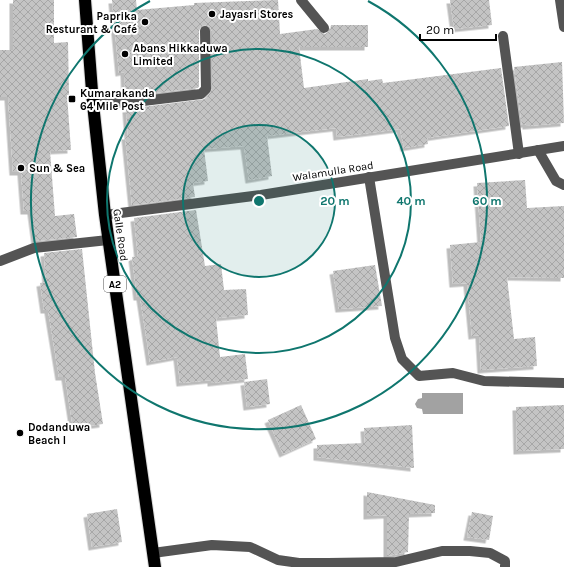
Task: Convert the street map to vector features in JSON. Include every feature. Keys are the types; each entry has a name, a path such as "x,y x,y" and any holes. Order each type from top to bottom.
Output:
{"highway":[{"name":"Galle Road","path":"85,0 93,104 108,240 155,567"}],"street":[{"path":"301,0 324,28"},
{"path":"560,0 564,27"},
{"path":"93,104 135,102 201,94 206,89 205,32"},
{"path":"503,36 519,154"},
{"name":"Walamulla Road","path":"105,215 261,195 564,146"},
{"path":"538,150 556,181 564,185"},
{"path":"369,178 395,338 402,359 419,376 453,373 484,381 564,383"},
{"path":"0,261 34,248 108,240"},
{"path":"153,553 212,545 250,548 278,560 299,563 328,563 396,562 442,551 470,551 490,553 505,561 505,567"}],"shaded area":[{"path":"422,393 463,393 463,414 423,414 422,409 417,408 415,404 418,399 422,398"}],"building":[{"path":"13,0 54,0 54,43 68,42 69,95 67,95 71,150 50,151 55,216 74,214 77,237 35,241 31,211 24,211 21,172 13,172 8,97 0,97 0,50 13,50"},
{"path":"112,0 136,0 137,10 194,5 194,3 278,0 280,34 317,29 325,34 330,31 331,25 368,25 368,47 299,47 304,88 368,79 368,81 382,79 383,83 501,68 509,126 427,138 428,144 404,148 400,129 337,137 336,128 267,136 272,176 249,180 244,146 204,149 208,181 193,183 195,197 132,205 125,136 128,136 126,109 206,99 212,89 212,31 210,27 205,25 201,26 199,31 198,88 125,96 124,72 119,73"},
{"path":"450,0 489,0 492,25 454,29"},
{"path":"562,62 564,123 522,125 514,67"},
{"path":"525,180 527,208 564,206 564,278 507,277 514,339 535,337 537,366 481,370 479,335 472,336 467,283 453,284 450,245 481,242 477,183"},
{"path":"196,210 205,266 221,264 224,290 246,289 248,315 216,318 220,357 245,354 248,379 211,383 211,380 180,383 177,357 150,362 140,297 137,297 132,257 138,256 134,218"},
{"path":"82,249 95,373 103,424 73,428 65,377 59,377 48,310 44,310 40,283 46,282 44,253"},
{"path":"375,265 382,306 339,309 333,271"},
{"path":"267,379 270,404 247,407 244,382"},
{"path":"301,405 316,439 283,454 268,420"},
{"path":"564,405 564,449 517,451 516,407"},
{"path":"412,425 414,468 317,457 317,445 365,443 364,428"},
{"path":"367,492 435,505 435,513 409,514 408,552 387,556 387,515 367,516"},
{"path":"117,509 122,542 92,547 87,514"},
{"path":"472,512 493,516 489,540 467,537"}],"place":[{"name":"Jayasri Stores","path":"212,14"},
{"name":"Paprika Resturant & Café","path":"145,22"},
{"name":"Abans Hikkaduwa Limited","path":"125,54"},
{"name":"Kumarakanda 64 Mile Post","path":"72,99"},
{"name":"Sun & Sea","path":"21,168"},
{"name":"Dodanduwa Beach I","path":"20,433"}]}
